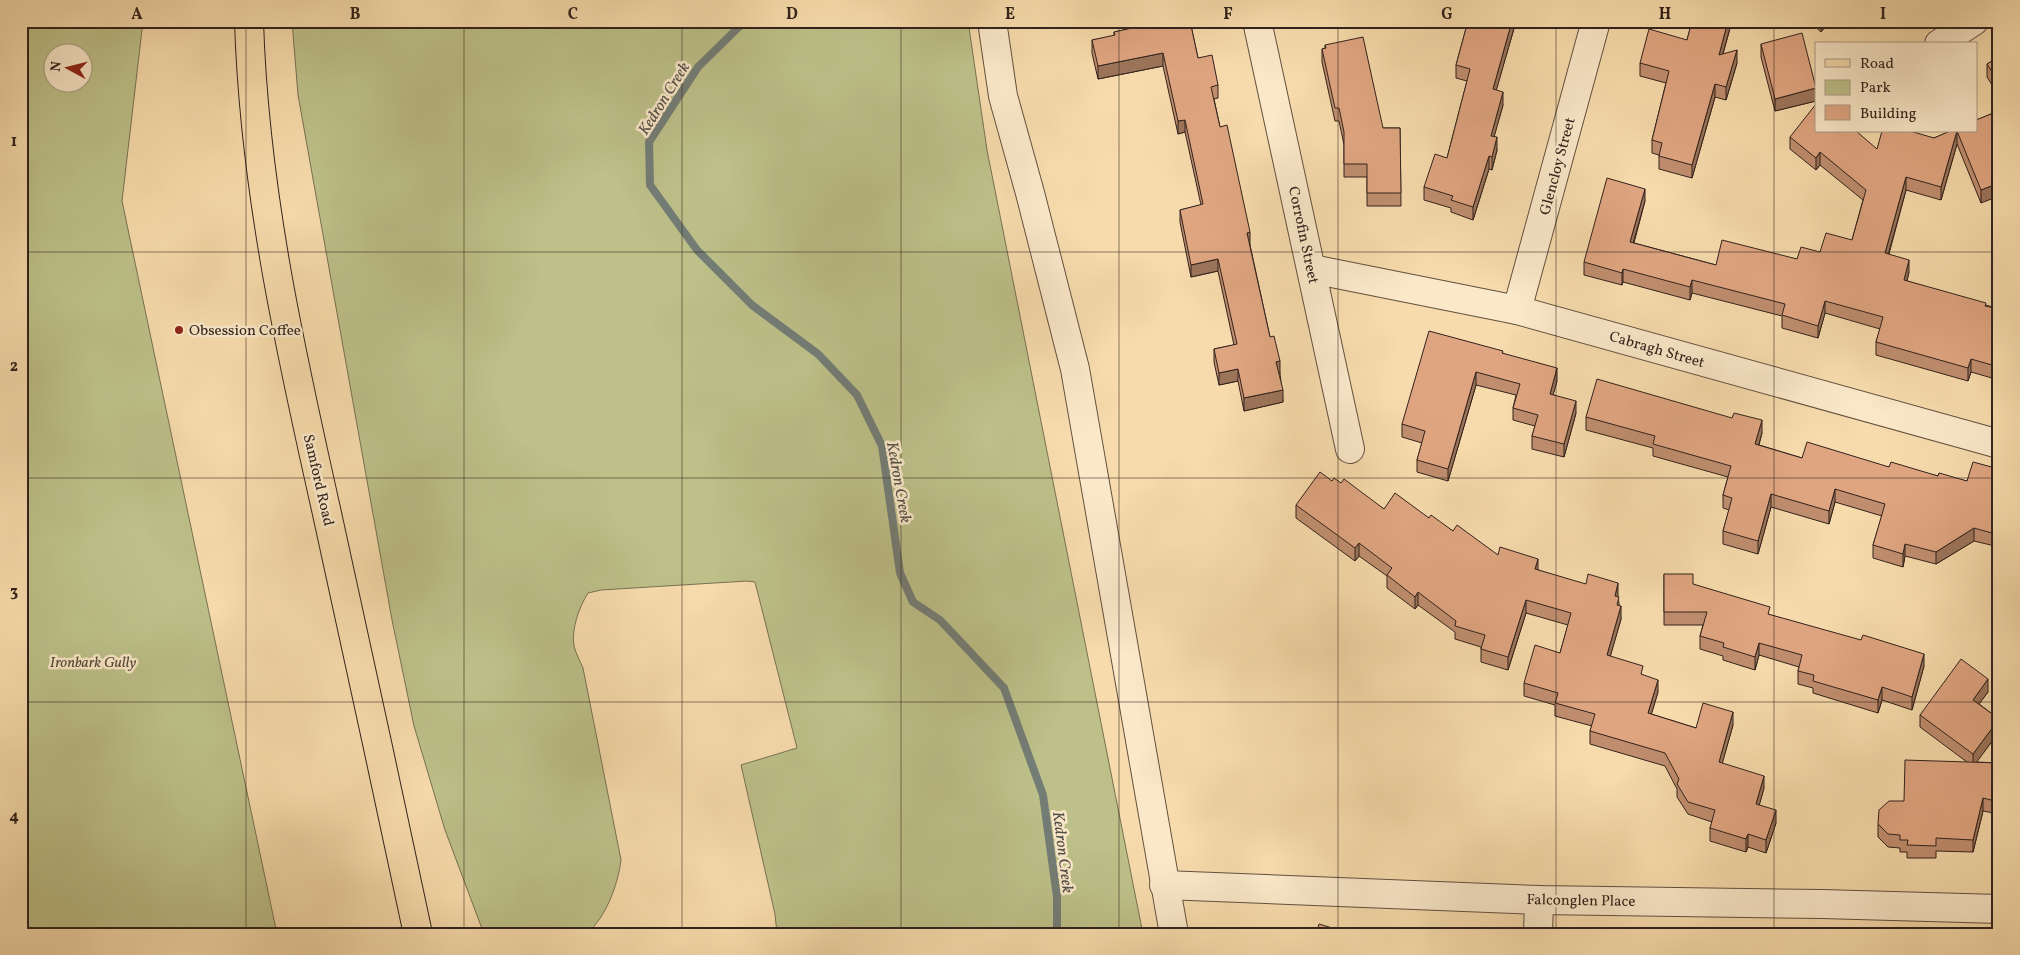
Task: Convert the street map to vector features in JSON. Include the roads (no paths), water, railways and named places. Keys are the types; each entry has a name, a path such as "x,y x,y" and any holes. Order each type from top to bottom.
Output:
{"main road":[{"name":"Samford Road","path":"250,21 254,102 262,181 295,371 418,934"}],"street":[{"path":"992,21 1003,96 1030,192 1075,369 1174,934"},
{"name":"Corrofin Street","path":"1257,21 1350,449"},
{"name":"Glencloy Street","path":"1517,310 1596,21"},
{"path":"1942,42 1974,21"},
{"name":"Cabragh Street","path":"1312,269 1517,310 1999,444"},
{"name":"Falconglen Place","path":"1164,884 1539,900 1822,904 1999,909"},
{"path":"1538,934 1539,900"}],"waterway":[{"name":"Kedron Creek","path":"745,21 698,67 649,142 650,185 697,250 752,305 818,354 857,395 882,446 900,573 913,602 940,620 1004,688 1043,795 1057,897 1057,934"}],"place":[{"name":"Obsession Coffee","path":"179,330"}],"park label":[{"name":"Ironbark Gully","path":"93,662"}]}
